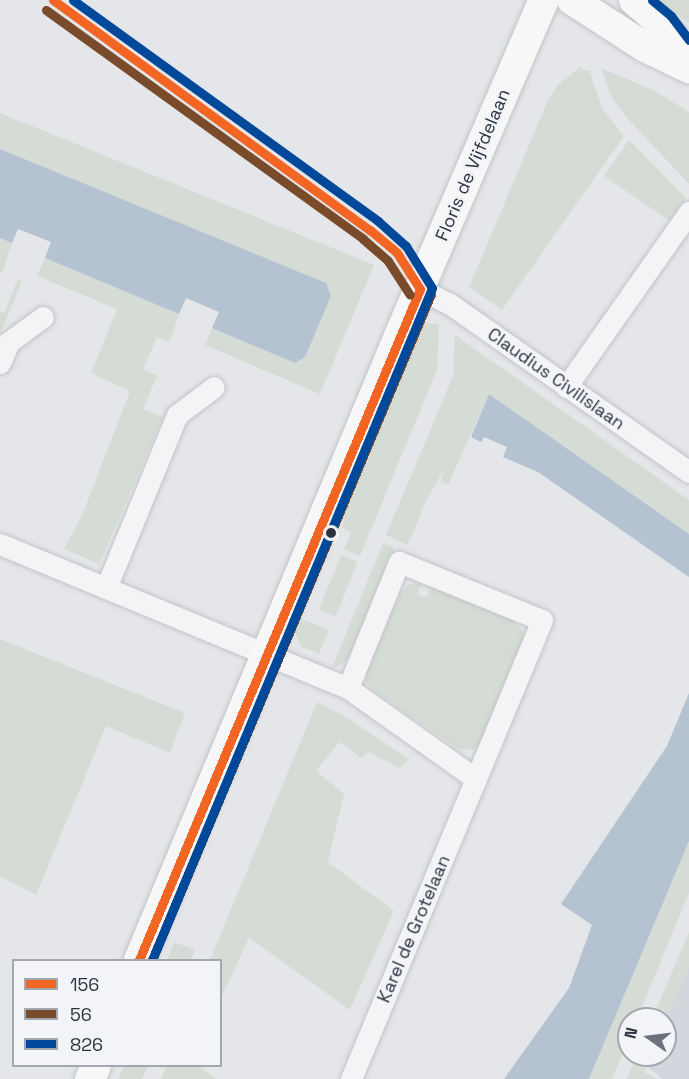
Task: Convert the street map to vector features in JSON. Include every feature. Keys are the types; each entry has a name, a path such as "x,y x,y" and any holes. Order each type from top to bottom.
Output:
{"street":[{"name":"Floris de Vijfdelaan","path":"139,959 420,289 544,0"},
{"path":"572,0 645,47 689,68"},
{"path":"634,0 662,24 689,60"},
{"path":"567,387 689,212"},
{"name":"Claudius Civilislaan","path":"420,289 450,304 689,472"},
{"path":"0,363 9,342 43,317"},
{"path":"106,588 177,415 214,387"},
{"path":"0,544 348,688 476,779"},
{"name":"Karel de Grotelaan","path":"348,688 399,562 542,620 351,1079"}],"shaded area":[{"path":"659,0 689,0 689,23"},
{"path":"581,66 582,71 589,70 602,108 624,136 502,310 469,287 549,98 558,85"},
{"path":"601,68 655,91 689,112 689,184 626,117 611,96"},
{"path":"0,113 374,265 320,394 205,345 212,328 299,362 331,296 326,284 0,149"},
{"path":"629,140 686,198 670,221 604,176"},
{"path":"0,238 12,243 2,273 0,272"},
{"path":"45,258 179,314 170,342 157,337 143,369 157,376 143,409 163,417 99,564 64,549 83,513 130,391 91,373 117,309 37,276"},
{"path":"18,279 22,281 0,334 0,311 4,313"},
{"path":"421,323 439,324 437,370 360,556 344,549 351,532 342,528 352,486"},
{"path":"455,335 689,500 689,534 489,394 448,485 441,482 443,471 425,503 408,545 386,535 453,376"},
{"path":"383,543 394,547 393,558 387,564 348,658 343,664 332,668"},
{"path":"341,555 358,562 336,616 319,610"},
{"path":"422,583 417,594 426,598 431,587 514,621 523,631 524,636 480,745 472,750 458,749 370,688 366,682 366,674 400,593 410,584"},
{"path":"298,617 329,630 319,654 302,647 296,634 292,632"},
{"path":"0,639 185,713 170,753 106,726 36,895 0,877"},
{"path":"317,702 348,718 408,759 400,768 368,752 361,758 339,742 316,771 344,794 328,862 394,911 350,1010 249,938 222,996 222,959 210,959"},
{"path":"689,841 689,893 642,1007 619,1007"},
{"path":"689,932 689,967 672,1007 657,1007"},
{"path":"174,942 195,950 191,959 167,959"},
{"path":"689,943 689,1079 662,1079 648,1067 677,1067 677,1007 669,1007"},
{"path":"617,1012 617,1067 612,1079 589,1079"},
{"path":"124,1067 148,1067 142,1079 118,1079"},
{"path":"166,1067 200,1067 217,1079 161,1079"},
{"path":"632,1067 646,1067 644,1072 658,1079 627,1079"}],"water":[{"path":"0,149 326,283 331,296 305,357 295,363 212,328 219,312 186,298 179,314 45,258 51,242 18,229 12,243 0,238"},
{"path":"489,394 689,534 689,577 538,472 503,457 507,447 484,437 481,442 471,437"},
{"path":"689,693 689,841 619,1007 617,1007 617,1012 589,1079 504,1079 569,988 592,925 561,904 667,746"}],"transit line":[{"name":"156","path":"53,0 370,230 397,253 420,289"},
{"name":"826","path":"73,0 378,221 406,246 432,288 152,959"},
{"name":"826","path":"652,0 671,16 689,40"},
{"name":"56","path":"46,10 363,239 388,261 410,295"},
{"name":"156","path":"139,959 420,289"},
{"name":"56","path":"152,959 431,294"}]}
